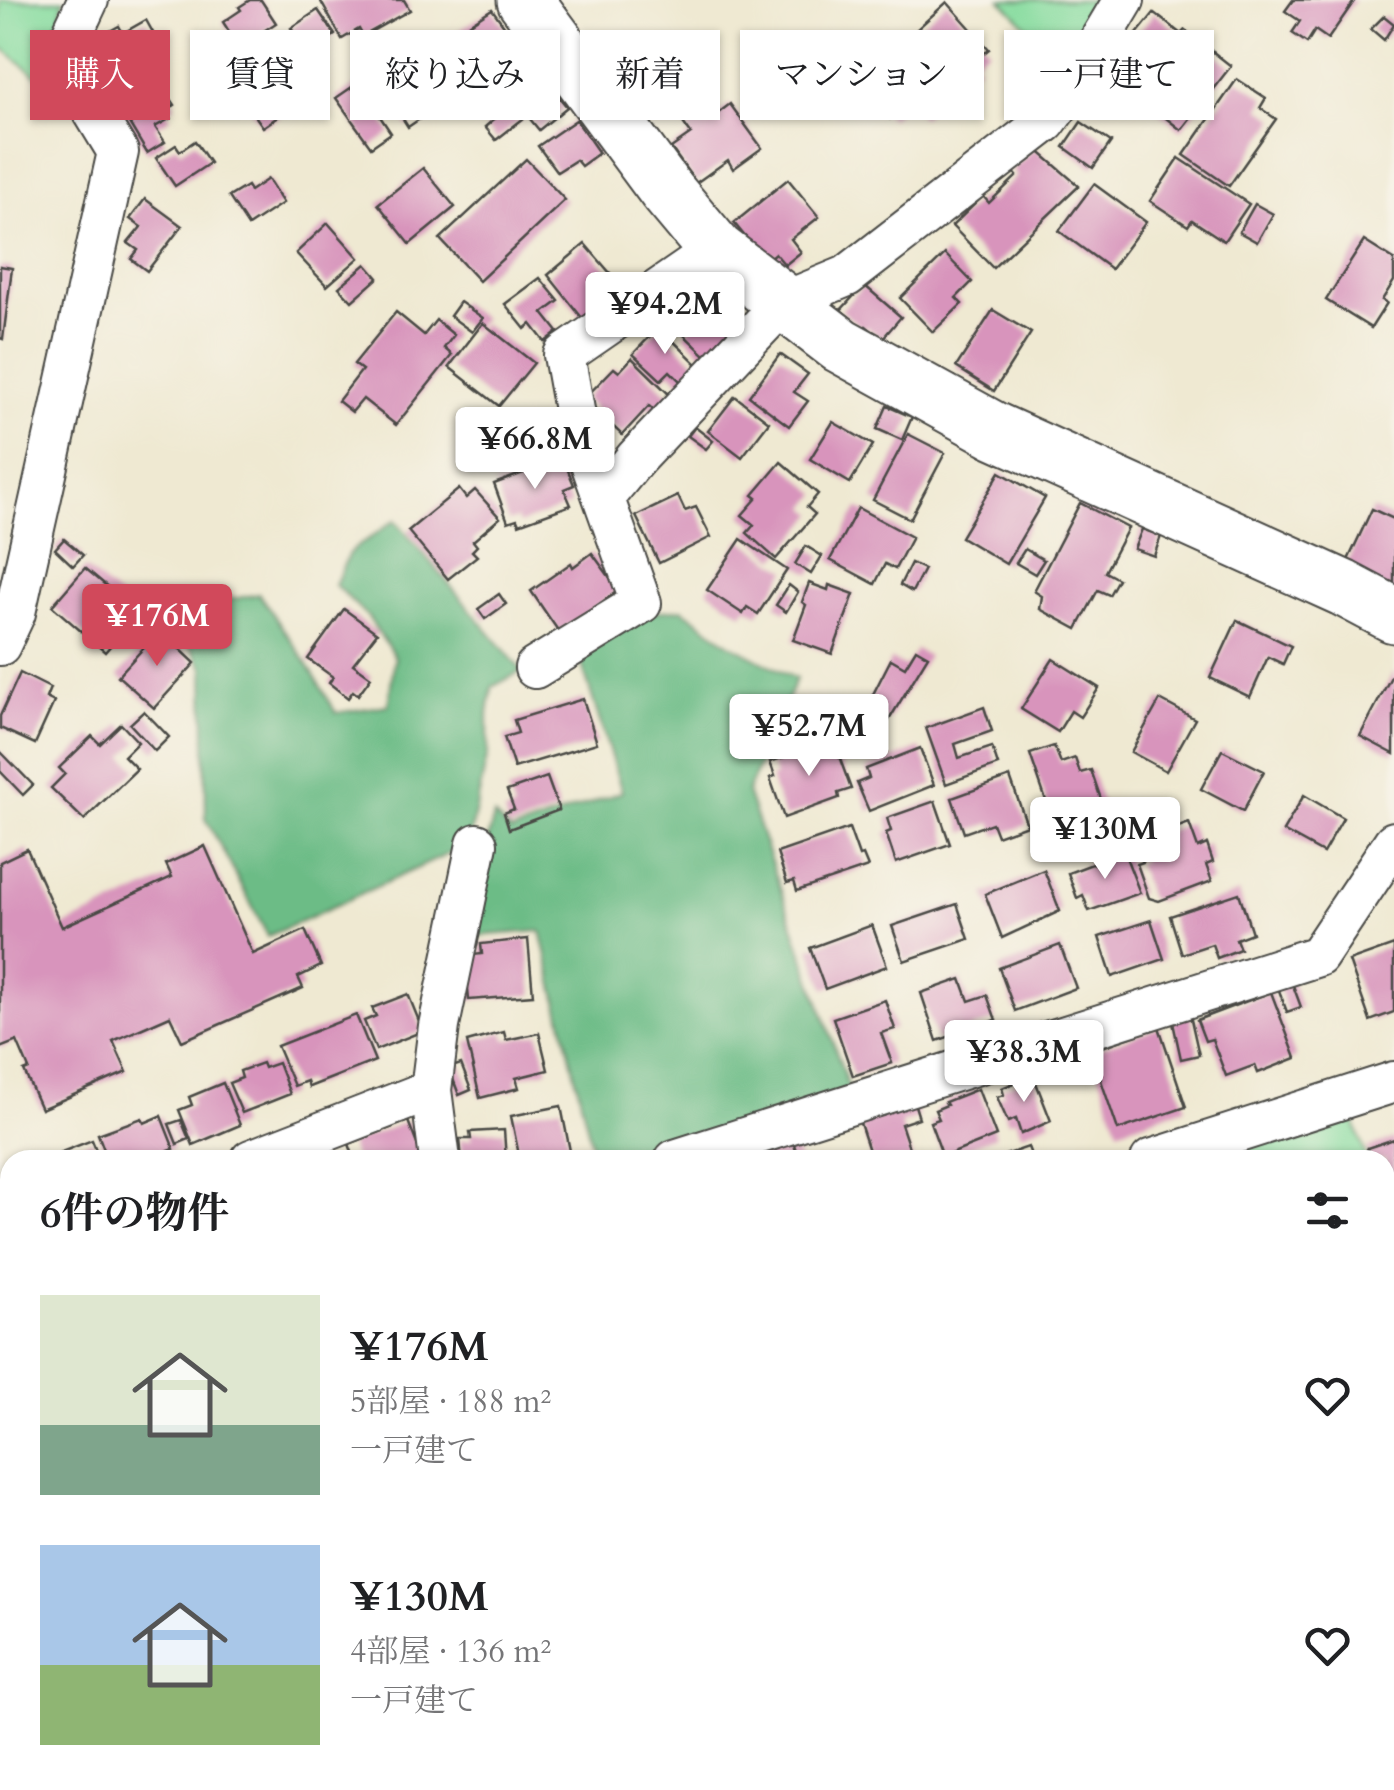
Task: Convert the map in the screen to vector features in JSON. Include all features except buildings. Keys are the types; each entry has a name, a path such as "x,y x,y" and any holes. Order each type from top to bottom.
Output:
{"street":[{"path":"0,645 15,614 14,544 118,152 61,58 88,0"},
{"path":"525,0 716,250 840,345 996,431 1343,588 1394,615"},
{"path":"604,497 784,302 847,276 1046,122 1072,87 1124,0"},
{"path":"536,668 641,603 576,422 564,355 716,250"},
{"path":"707,1150 1318,956 1394,842"},
{"path":"439,1150 432,1090 438,1026 477,844"},
{"path":"1182,1150 1394,1082"},
{"path":"277,1150 432,1090"}],"green space":[{"path":"0,0 64,0 56,30 30,30 30,70 0,46"},
{"path":"1001,0 1115,0 1098,30 1031,30"},
{"path":"395,520 522,671 492,687 488,753 468,845 268,936 206,819 204,668 167,612 259,594 336,713 388,705 395,657 368,617 335,585 349,553"},
{"path":"682,609 730,644 796,679 747,792 850,1092 668,1150 593,1150 541,931 462,937 494,816 511,832 622,792 579,655 644,613"},
{"path":"1351,1111 1364,1150 1231,1150"}]}
